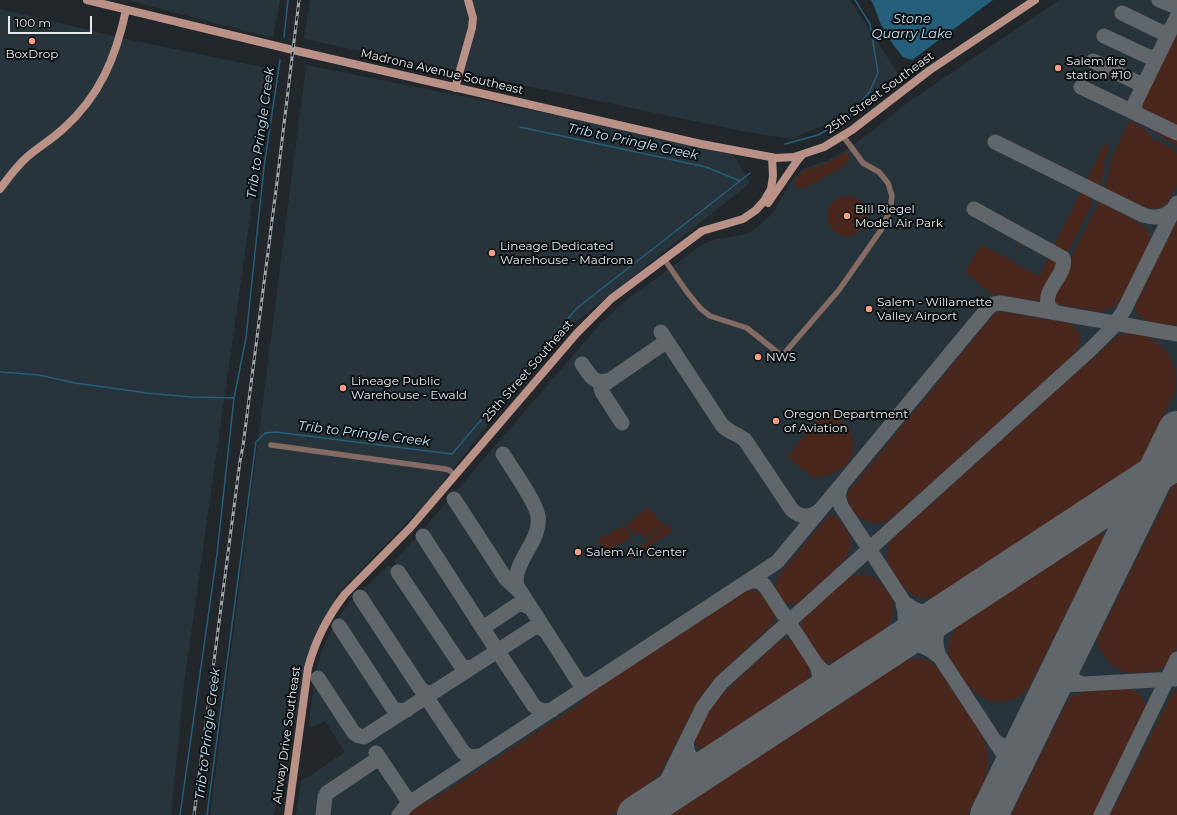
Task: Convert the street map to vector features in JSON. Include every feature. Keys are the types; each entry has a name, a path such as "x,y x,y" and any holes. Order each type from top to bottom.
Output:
{"main road":[{"name":"Madrona Avenue Southeast","path":"87,0 455,88 701,144 772,157 794,157"},
{"path":"455,88 472,28 472,18 468,0"},
{"name":"25th Street Southeast","path":"794,157 824,147 843,136 930,70 1035,0"},
{"path":"0,189 22,162 63,129 92,97 103,79 114,55 126,10"},
{"path":"756,210 762,209 767,204 803,154"},
{"name":"25th Street Southeast","path":"319,637 333,611 345,594 397,542 577,333 600,309 622,290 702,231 743,219 756,210 764,201 771,188 773,176 772,157"},
{"name":"Airway Drive Southeast","path":"288,815 306,679 310,659 319,637"}],"street":[{"path":"664,259 700,308 710,316 747,328 782,356 839,290 881,230 890,210 892,196 888,183 879,172 863,163 843,136"},
{"path":"271,445 445,469 449,470 455,475"}],"shaded area":[{"path":"126,0 280,0 273,38"},
{"path":"310,0 850,0 901,78 838,119 791,139 746,132 304,39"},
{"name":"Salem - Willamette Valley Airport","path":"1059,0 1177,0 1177,751 1154,798 1177,815 296,815 301,780 310,776 345,752 325,721 308,729 315,675 321,653 334,624 349,603 389,565 391,568 395,565 394,561 420,533 600,324 624,302 703,244 713,240 746,234 755,229 773,213 790,183 803,169 828,160 846,150 907,103"},
{"path":"0,9 136,41 271,69 184,683 171,815 0,815"},
{"path":"1177,23 1177,130 1139,111 1137,106"},
{"path":"306,65 730,150 750,183 556,338 427,502 337,594 287,743 274,815 210,815"},
{"path":"1139,118 1177,136 1177,147 1139,120"},
{"path":"1129,121 1147,132 1154,142 1158,140 1177,153 1177,185 1167,203 1161,208 1150,209 1105,189 1111,159"},
{"path":"1104,144 1110,147 1103,162 1105,163 1100,186 1087,180"},
{"path":"846,152 851,158 844,166 807,187 796,188 794,181 801,173 829,162"},
{"path":"1081,192 1090,196 1092,203 1069,250 1065,252 1061,251 1053,247"},
{"name":"Bill Riegel Model Air Park","path":"851,196 858,199 864,205 867,216 866,224 858,233 851,236 843,236 836,233 828,224 827,212 830,205 839,197"},
{"path":"1099,201 1144,226 1149,234 1149,242 1122,298 1114,307 1099,312 1056,304 1052,300 1053,295"},
{"path":"1177,220 1177,326 1145,320 1140,317 1135,306"},
{"path":"1020,240 1022,241 1011,262 1039,276 1050,254 1059,260 1059,264 1045,294 1040,301 990,293 965,272 981,245 1011,260"},
{"path":"1000,312 1069,323 1077,329 1079,333 1079,346 1074,354 892,518 884,522 876,523 862,519 851,508 848,501 848,492 995,313"},
{"path":"1122,334 1140,335 1156,342 1169,354 1173,362 1176,376 1176,390 1135,473 952,593 937,597 921,598 910,593 895,576 888,563 887,553 891,540 1116,337"},
{"path":"827,409 851,429 849,431 854,446 851,458 842,468 837,472 825,476 819,476 817,479 787,457"},
{"path":"1177,477 1177,647 1169,662 1159,670 1154,672 1139,673 1122,671 1117,669 1108,661 1099,647 1098,638"},
{"path":"647,508 650,509 664,526 645,539 639,532 634,535 627,524"},
{"path":"833,515 841,521 849,535 851,544 847,557 799,602 794,604 787,603 775,589 778,576 828,516"},
{"path":"668,524 673,531 631,558 627,552 630,550 631,552 647,542 646,541"},
{"path":"624,525 631,537 605,552 598,540 599,538"},
{"path":"1095,529 1101,531 1104,537 1028,689 1019,697 1005,702 993,702 979,696 967,685 950,658 948,650 949,641 955,629 966,614"},
{"path":"866,574 875,578 884,586 892,599 894,613 890,622 874,644 851,658 827,662 821,659 802,630 802,622 805,617 847,579 855,575"},
{"path":"748,590 759,592 768,600 774,612 774,623 713,680 698,700 661,772 642,796 612,815 407,815 427,799 429,802 583,702 581,698"},
{"path":"784,639 789,639 795,644 810,667 809,677 797,694 719,745 702,748 697,747 695,744 695,739 709,712 719,697 776,643"},
{"path":"916,658 928,661 937,667 981,734 987,748 988,765 984,782 967,815 662,815 665,811 891,664"},
{"path":"1125,688 1140,694 1144,701 1145,710 1096,815 1011,815 1067,701 1073,696 1087,691"},
{"path":"1177,689 1177,815 1110,815 1172,694"}],"water":[{"name":"Stone Quarry Lake","path":"871,0 993,0 912,60 903,57 894,46 881,25"}],"waterway":[{"name":"Trib to Pringle Creek","path":"284,37 288,0"},
{"name":"Trib to Pringle Creek","path":"785,144 818,135 847,119 870,91 878,73 870,24 855,0"},
{"name":"Trib to Pringle Creek","path":"180,815 217,554 234,398 246,338 264,167 280,60"},
{"name":"Trib to Pringle Creek","path":"520,127 706,167 740,181 750,173"},
{"name":"Trib to Pringle Creek","path":"207,815 256,442 265,433 276,432 452,454 577,308 740,181"},
{"name":"Trib to Pringle Creek","path":"0,372 39,375 75,383 147,393 192,397 234,398"}],"taxiway":[{"path":"1159,0 1177,7"},
{"path":"1122,13 1161,32 1166,32 1172,28"},
{"path":"1139,115 1135,110 1135,103 1177,17"},
{"path":"1104,36 1149,57 1155,57 1159,54"},
{"path":"1093,61 1136,82 1142,83 1147,79"},
{"path":"1081,87 1177,133"},
{"path":"995,142 1143,215 1152,217 1165,215 1175,207"},
{"path":"650,815 703,707 721,683 1091,349 1112,328 1123,312 1177,203"},
{"path":"974,209 1063,258 1064,264 1062,270 1051,288 1048,301 1049,307 1056,313"},
{"path":"399,815 406,806 420,796 777,562 989,307 994,304 1001,303 1177,334"},
{"path":"661,332 722,425 745,440 792,510 802,516 810,516 820,510"},
{"path":"622,423 602,392 601,388 603,385 667,341"},
{"path":"582,364 594,379 601,382 605,381"},
{"path":"503,454 528,493 538,516 536,534 518,569 516,577 517,586 578,681 583,685 591,684"},
{"path":"841,485 838,496 841,506 1006,758 1007,771 1004,784"},
{"path":"454,499 506,579 519,591"},
{"path":"423,536 485,632"},
{"path":"398,572 460,664 465,668 472,667"},
{"path":"746,583 756,581 765,586 820,669 834,675 843,675 855,672"},
{"path":"360,597 420,688 426,693 434,692"},
{"path":"905,603 917,610 927,613 941,612 953,607"},
{"path":"530,608 523,604 517,605 487,625 485,632 534,706 542,711 552,710"},
{"path":"884,652 895,643 900,637 904,628 905,614 903,604"},
{"path":"938,653 936,634 941,621 953,607"},
{"path":"339,626 392,707 398,711 407,710"},
{"path":"318,678 354,733 364,737 533,628 540,627 545,631"},
{"path":"889,650 901,645 913,644 926,647 937,655"},
{"path":"1068,653 1066,664 1067,672 1072,678 1082,684"},
{"path":"1101,815 1177,659"},
{"path":"805,704 818,689 820,676 816,664"},
{"path":"1047,697 1054,690 1065,685 1174,679"},
{"path":"421,689 463,752 470,757 481,756"},
{"path":"994,740 1003,746 1012,746 1020,743 1028,736"},
{"path":"687,739 686,744 688,753 694,761 702,765 707,765 719,760"},
{"path":"376,753 407,799 414,799"},
{"path":"323,815 325,797 327,793 376,760 382,762"}],"runway":[{"path":"989,815 1177,430"},
{"path":"636,815 1177,460"}],"railway":[{"path":"194,815 243,446 299,0"}],"place":[{"name":"BoxDrop","path":"32,41"},
{"name":"Salem fire station #10","path":"1058,68"},
{"name":"Bill Riegel Model Air Park","path":"847,216"},
{"name":"Lineage Dedicated Warehouse - Madrona","path":"492,253"},
{"name":"Salem - Willamette Valley Airport","path":"869,309"},
{"name":"NWS","path":"758,357"},
{"name":"Lineage Public Warehouse - Ewald","path":"343,388"},
{"name":"Oregon Department of Aviation","path":"776,421"},
{"name":"Salem Air Center","path":"578,552"}]}
